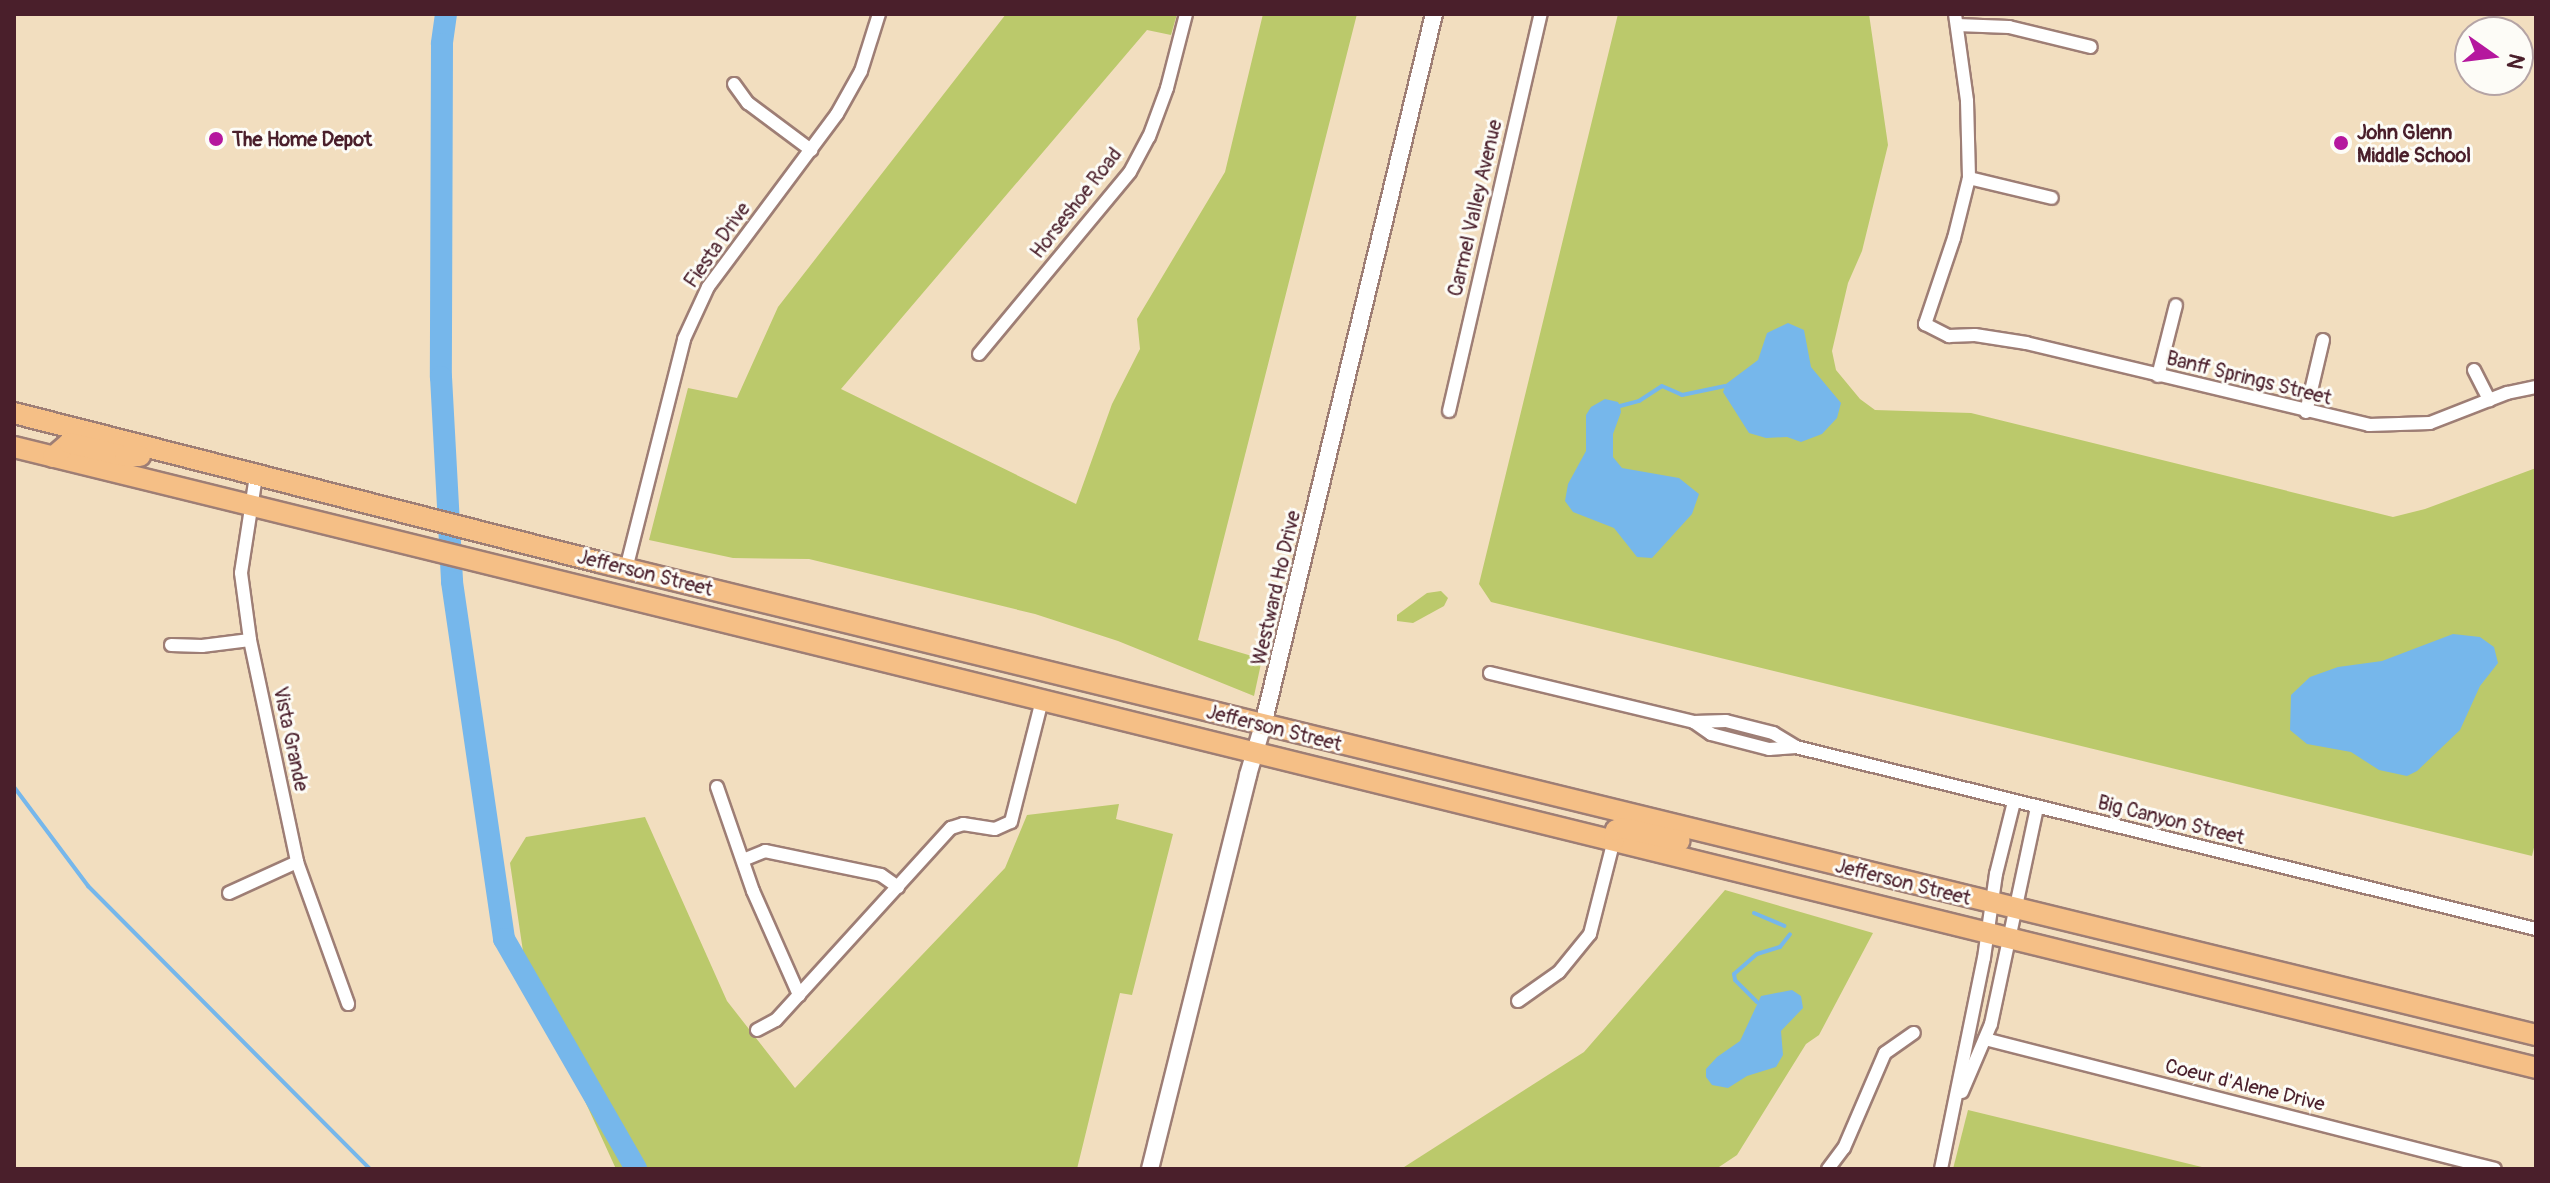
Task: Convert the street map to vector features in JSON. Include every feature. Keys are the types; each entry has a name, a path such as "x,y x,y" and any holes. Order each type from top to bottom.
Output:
{"main road":[{"name":"Jefferson Street","path":"14,413 626,569 2536,1035"},
{"path":"53,457 69,443 125,456 176,455"},
{"name":"Jefferson Street","path":"14,447 2536,1068"},
{"path":"1042,700 1046,690 1052,688 1114,703 1170,703"},
{"path":"1614,840 1616,830 1623,828 1692,844 1771,850"}],"street":[{"name":"Fiesta Drive","path":"626,569 684,339 708,287 837,114 861,71 879,14"},
{"name":"Horseshoe Road","path":"979,354 1130,172 1149,137 1167,88 1186,14"},
{"name":"Westward Ho Drive","path":"1150,1169 1263,725 1434,14"},
{"name":"Carmel Valley Avenue","path":"1449,411 1541,14"},
{"path":"2052,198 1969,178 1967,101 1956,20 2009,27 2091,47"},
{"path":"734,84 748,103 811,150"},
{"name":"Banff Springs Street","path":"1969,178 1954,238 1925,324 1949,336 1975,335 2026,343 2369,425 2416,426 2536,387"},
{"path":"2158,376 2176,305"},
{"path":"2306,412 2323,340"},
{"path":"2474,370 2489,400"},
{"name":"Vista Grande","path":"256,476 241,573 250,640 297,862 348,1004"},
{"path":"171,645 202,646 250,640"},
{"name":"Big Canyon Street","path":"1490,673 1694,722 1711,734 1769,749 1796,747 2536,929"},
{"path":"757,1030 770,1027 951,828 963,824 1000,828 1011,822 1042,700"},
{"path":"717,787 743,860 799,995"},
{"path":"1941,1169 2014,802"},
{"path":"1954,1109 1985,1039 2037,807"},
{"path":"1518,1001 1559,972 1590,934 1614,840"},
{"path":"743,860 765,851 881,875 898,887"},
{"path":"229,893 297,862"},
{"path":"1828,1169 1844,1148 1885,1053 1914,1033"},
{"name":"Coeur d'Alene Drive","path":"1985,1039 2495,1169"}],"green space":[{"path":"1006,14 1177,14 1171,35 1147,30 841,389 1076,504 1112,404 1140,349 1137,319 1225,172 1263,14 1357,14 1198,640 1262,659 1254,696 1118,641 1035,614 809,559 733,558 649,540 688,388 737,398 778,307"},
{"path":"1618,14 1869,14 1888,145 1862,251 1848,283 1832,351 1836,370 1860,399 1875,410 1971,413 2393,517 2425,509 2536,468 2536,839 2532,856 1491,602 1479,584"},
{"path":"1441,591 1448,598 1444,606 1413,623 1397,621 1397,615 1427,593"},
{"path":"1119,804 1116,819 1173,834 1132,995 1120,993 1077,1169 616,1169 526,972 510,863 526,837 645,817 727,1001 795,1088 1005,868 1027,815"},
{"path":"1725,890 1873,933 1819,1035 1806,1044 1737,1155 1716,1169 1401,1169 1584,1052"},
{"path":"1968,1110 2210,1169 1953,1169"}],"water":[{"path":"1788,323 1804,330 1811,367 1841,403 1837,418 1822,434 1801,442 1787,437 1766,438 1749,433 1723,392 1726,384 1758,360 1767,333"},
{"path":"1605,399 1618,402 1620,406 1621,412 1613,434 1613,457 1622,468 1679,478 1699,494 1692,514 1652,558 1637,557 1614,528 1573,512 1565,501 1568,484 1586,451 1586,415 1591,407"},
{"path":"2453,634 2480,637 2494,647 2498,663 2480,686 2460,730 2417,771 2407,776 2379,770 2351,752 2307,744 2290,730 2291,695 2310,677 2338,667 2382,661"},
{"path":"1792,990 1801,996 1803,1008 1781,1031 1783,1055 1776,1067 1747,1076 1728,1088 1712,1085 1706,1077 1706,1069 1740,1041 1761,996"}],"waterway":[{"path":"446,14 442,44 441,377 452,582 504,939 636,1169"},
{"path":"1620,406 1639,401 1662,386 1682,395 1725,386"},
{"path":"14,787 88,886 370,1169"},
{"path":"1754,913 1784,926"},
{"path":"1757,1002 1735,980 1734,974 1757,954 1780,947 1790,934"}],"place":[{"name":"The Home Depot","path":"216,139"},
{"name":"John Glenn Middle School","path":"2341,143"}]}
